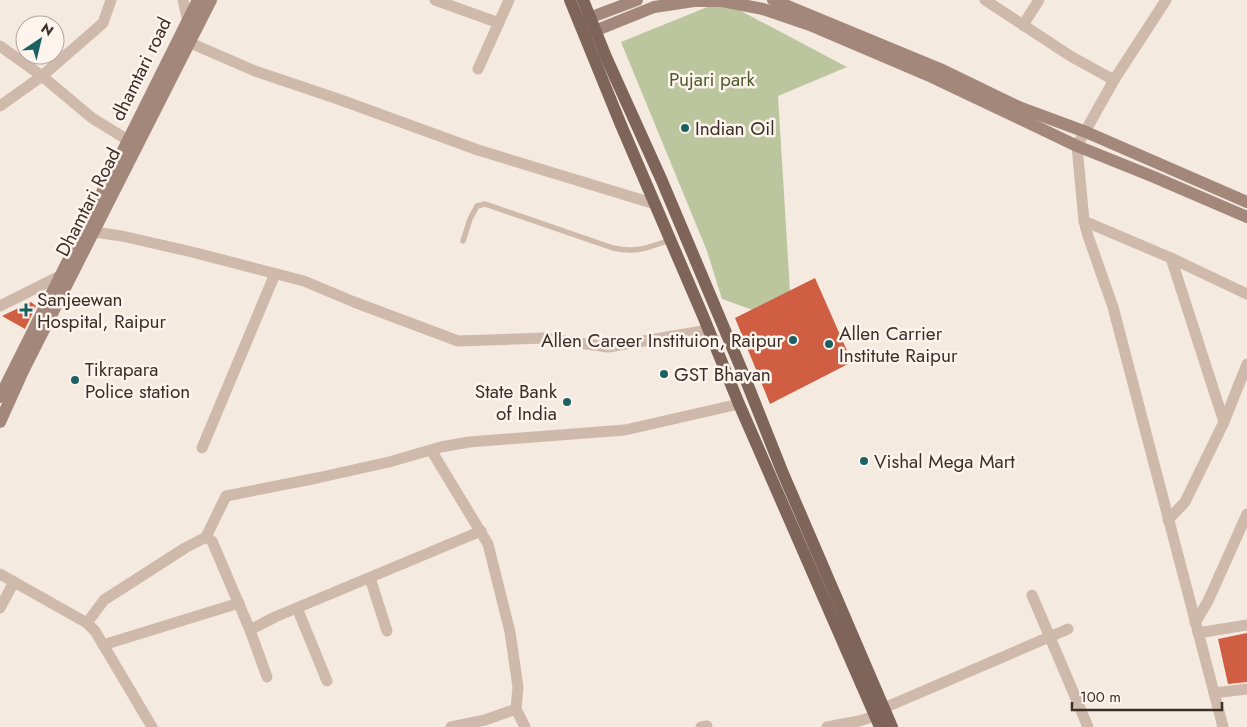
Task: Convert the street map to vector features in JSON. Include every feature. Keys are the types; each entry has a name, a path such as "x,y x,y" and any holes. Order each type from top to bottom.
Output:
{"main road":[{"path":"570,0 585,20"},
{"path":"583,0 585,20 655,204 739,404 880,717 892,727"},
{"path":"590,33 662,181 743,373 880,717"}],"street":[{"path":"0,106 42,76 103,23 110,0"},
{"path":"183,0 191,23"},
{"name":"dhamtari road","path":"0,397 63,280 132,144 191,23 198,0"},
{"name":"Dhamtari Road","path":"0,422 63,280 94,232 132,144 188,42 191,23 210,0"},
{"path":"435,0 499,23"},
{"path":"478,69 509,0"},
{"path":"585,20 637,0"},
{"path":"774,0 940,69 1021,108 1086,132 1247,202"},
{"path":"985,0 1072,57 1114,80"},
{"path":"1023,25 1039,0"},
{"path":"1166,0 1114,80 1077,146 1084,221 1113,307 1223,727"},
{"path":"590,33 654,7 694,1 722,1 763,8 810,25 932,76 1077,146 1154,176 1247,217"},
{"path":"188,42 255,71 478,150 655,204"},
{"path":"0,46 42,76 92,118 132,144"},
{"path":"1084,221 1171,258 1247,294"},
{"path":"94,232 122,236 188,251 304,281 458,341 543,338 608,348 709,330"},
{"path":"1171,258 1224,422"},
{"path":"202,448 276,274"},
{"path":"0,306 63,280"},
{"path":"1168,520 1185,502 1224,422 1247,364"},
{"path":"87,623 104,600 185,548 206,537 226,496 318,478 470,442 624,430 739,404"},
{"path":"431,450 488,544 510,632 518,687 516,709 525,727"},
{"path":"1197,628 1247,514"},
{"path":"250,630 275,617 481,531"},
{"path":"206,537 212,541 250,630 267,677"},
{"path":"0,574 87,623 95,632 151,726"},
{"path":"370,578 387,631"},
{"path":"0,608 14,582"},
{"path":"1032,595 1088,727"},
{"path":"103,645 239,603"},
{"path":"297,608 327,681"},
{"path":"1197,628 1247,626"},
{"path":"827,727 880,717 1068,629"},
{"path":"1214,694 1247,689"},
{"path":"451,727 485,720 516,709"},
{"path":"701,727 707,727"}],"lane":[{"path":"463,241 474,211 478,206 485,204 613,248 628,251 638,250 670,240"}],"green space":[{"name":"Pujari park","path":"722,1 847,67 778,96 792,324 722,299 707,251 621,42"}],"building":[{"name":"Allen Career Instituion, Raipur","path":"815,278 852,362 770,404 735,318"},
{"path":"31,302 36,306 25,329 2,316"},
{"path":"1247,633 1247,682 1228,684 1218,639"}],"place":[{"name":"Indian Oil","path":"685,128"},
{"name":"Sanjeewan Hospital, Raipur","path":"26,310"},
{"name":"Allen Career Instituion, Raipur","path":"793,340"},
{"name":"Allen Carrier Institute Raipur","path":"829,344"},
{"name":"GST Bhavan","path":"664,374"},
{"name":"Tikrapara Police station","path":"75,380"},
{"name":"State Bank of India","path":"567,402"},
{"name":"Vishal Mega Mart","path":"864,461"}]}
